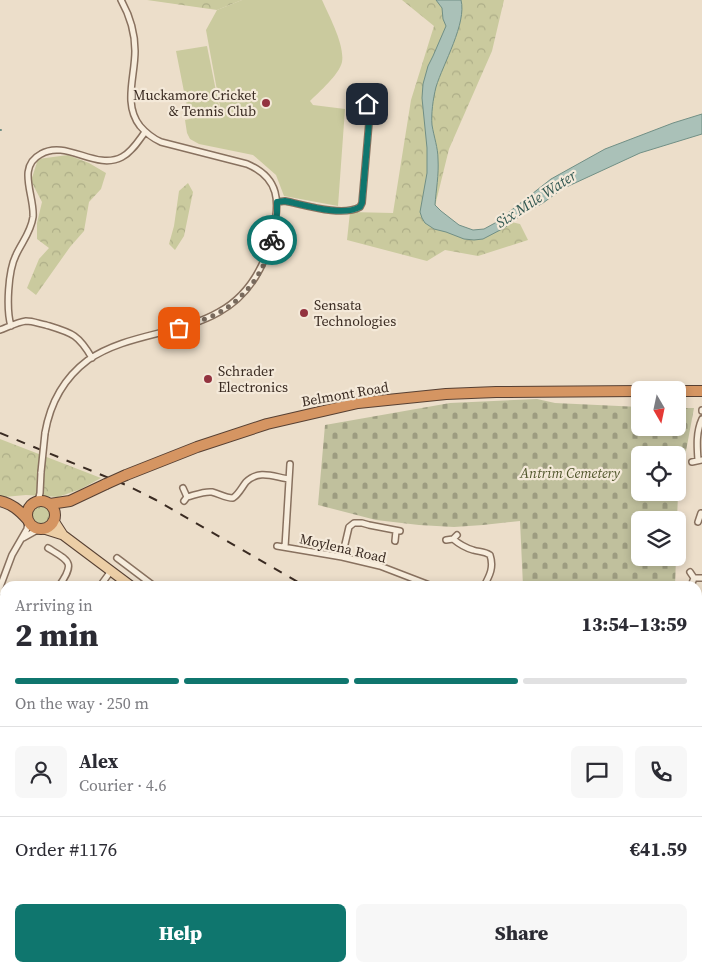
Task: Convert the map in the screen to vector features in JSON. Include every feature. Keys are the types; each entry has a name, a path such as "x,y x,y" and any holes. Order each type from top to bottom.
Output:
{"highway":[{"name":"Belmont Road","path":"55,520 70,501 126,474 197,447 267,424 358,403 446,394 631,390"},
{"path":"686,391 702,391"},
{"path":"5,502 19,510 32,526 41,529 48,527 55,520 54,509 41,500 29,506 28,520"},
{"name":"Belmont Road","path":"5,502 70,501"}],"main road":[{"path":"55,520 63,535"},
{"path":"41,529 63,535 124,581"}],"street":[{"path":"41,500 41,472 45,433 50,414 60,391 75,372 92,358 118,345 203,320 225,309 251,285 265,260 276,221 277,202 274,190 259,170 240,162 156,140 136,120 130,101 134,62 134,38 130,21 121,0"},
{"path":"277,202 285,201 335,211 360,207 362,203 370,111 367,104 357,97"},
{"path":"11,326 8,309 13,263 31,228 33,216 27,176 32,160 43,152 57,150 103,161 116,160 130,150 146,132"},
{"path":"0,330 29,321 70,332 81,341 92,358"},
{"path":"692,462 700,460 697,446 702,419"},
{"path":"285,547 290,464"},
{"path":"183,488 185,499 207,492 213,492 226,498 233,498 249,480 258,474 289,479"},
{"path":"694,510 701,513 698,522"},
{"path":"2,581 12,555 27,529 28,520"},
{"path":"342,557 349,527 354,523 398,531 395,541"},
{"path":"22,539 41,529"},
{"path":"446,540 455,537 457,542 472,550 486,552 490,555 492,570 486,581"},
{"name":"Moylena Road","path":"277,546 342,557 380,566 419,581"},
{"path":"48,548 67,560 69,564 68,572 62,581"},
{"path":"117,558 147,581"},
{"path":"104,581 111,571"},
{"path":"690,572 694,578"},
{"path":"694,578 702,578"}],"green space":[{"path":"147,0 242,0 217,10"},
{"name":"Muckamore Cricket & Tennis Club","path":"242,0 322,0 339,39 342,62 333,78 310,101 313,105 345,109 338,206 284,196 276,175 253,155 199,144 190,139 187,133 185,120 221,112 206,30 217,10"},
{"path":"402,0 504,0 492,51 449,149 435,206 437,215 471,235 507,221 520,224 528,240 478,256 445,250 427,261 347,240 350,212 393,213 411,100 434,26"},
{"path":"207,46 220,111 189,117 176,51"},
{"path":"68,155 89,163 106,173 101,189 89,202 84,231 70,247 36,295 27,288 39,259 49,248 37,239 37,223 42,202 31,181 38,159"},
{"path":"188,183 193,192 184,236 175,250 169,244 174,226 179,191"},
{"name":"Antrim Cemetery","path":"537,399 555,403 631,407 631,436 686,436 686,408 694,408 686,451 686,446 631,446 631,501 678,501 677,511 631,511 631,566 676,566 675,581 523,581 520,521 454,527 419,525 376,520 318,505 325,425 450,403"},
{"path":"0,439 101,478 81,489 58,497 0,496"},
{"path":"41,505 48,508 51,515 48,522 41,525 34,522 31,515 34,508"}],"water":[{"name":"Six Mile Water","path":"436,0 461,0 462,9 458,32 436,87 432,116 438,159 435,205 459,225 473,230 484,229 495,223 551,179 605,149 673,123 702,114 702,134 640,153 562,189 504,228 483,239 464,239 434,229 425,223 420,212 427,173 427,148 422,98 423,84 428,66 446,26 442,8"}],"railway":[{"path":"0,433 126,485 156,500 296,581"}],"way so far":[{"path":"179,328 211,317 238,299 251,285 260,271 272,240"}],"place":[{"name":"Muckamore Cricket & Tennis Club","path":"266,103"},
{"name":"Sensata Technologies","path":"304,313"},
{"name":"Schrader Electronics","path":"208,379"}],"route":[{"path":"272,240 277,202 285,201 335,211 360,207 362,203 370,111 367,104"}]}
